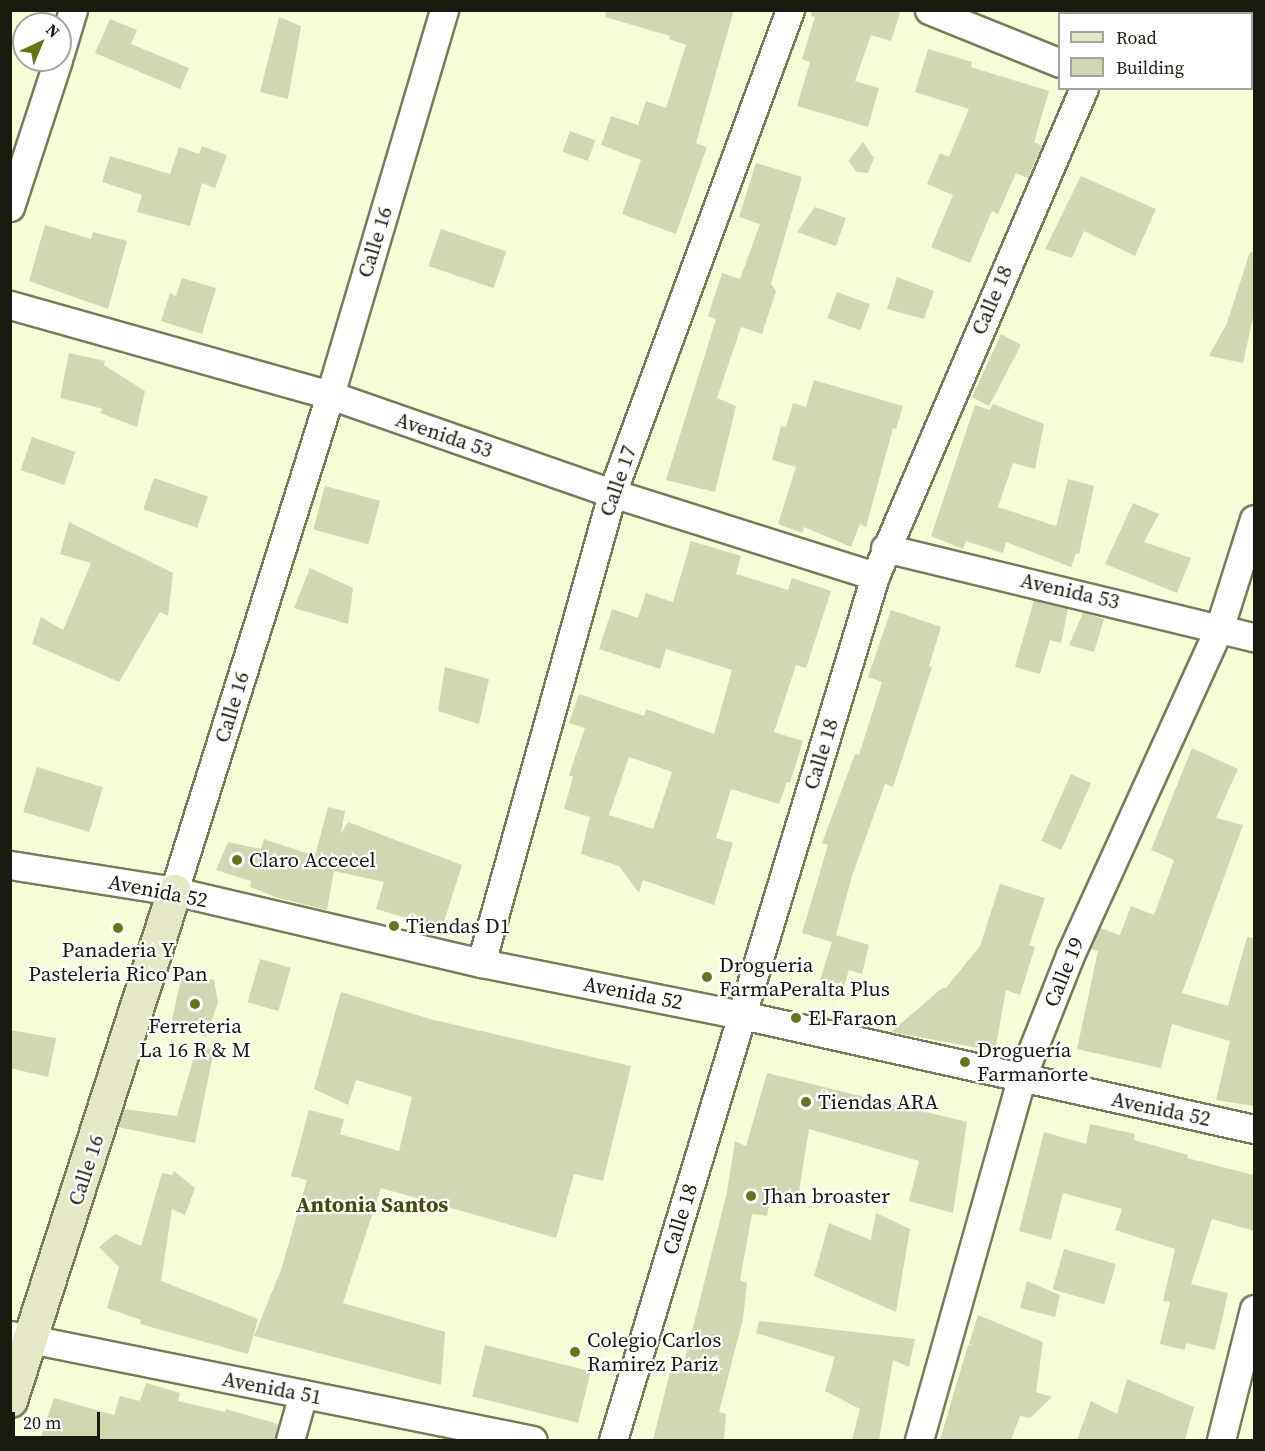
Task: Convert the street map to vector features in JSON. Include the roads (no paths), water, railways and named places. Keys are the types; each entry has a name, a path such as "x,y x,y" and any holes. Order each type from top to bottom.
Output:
{"street":[{"name":"Calle 16","path":"10,1400 22,1337 174,891 330,395 444,10"},
{"name":"Calle 17","path":"481,963 612,493 790,10"},
{"path":"929,10 1058,63"},
{"path":"10,207 54,72"},
{"name":"Calle 18","path":"613,1440 875,576 885,548 1083,90"},
{"name":"Avenida 53","path":"10,304 330,395 612,493 875,576"},
{"name":"Calle 19","path":"919,1440 1021,1079 1070,955 1220,626 1254,519"},
{"name":"Avenida 53","path":"885,548 1220,626 1254,637"},
{"name":"Avenida 52","path":"10,865 174,891 481,963 742,1015 1021,1079 1254,1129"},
{"path":"1221,1440 1254,1309"},
{"name":"Avenida 51","path":"22,1337 533,1440"},
{"path":"290,1440 303,1394"}],"place":[{"name":"Claro Accecel","path":"237,860"},
{"name":"Tiendas D1","path":"394,926"},
{"name":"Panaderia Y Pasteleria Rico Pan","path":"118,928"},
{"name":"Drogueria FarmaPeralta Plus","path":"707,977"},
{"name":"Ferreteria La 16 R & M","path":"195,1004"},
{"name":"El Faraon","path":"796,1018"},
{"name":"Droguería Farmanorte","path":"965,1062"},
{"name":"Tiendas ARA","path":"806,1102"},
{"name":"Jhan broaster","path":"751,1196"},
{"name":"Colegio Carlos Ramirez Pariz","path":"575,1352"}],"district":[{"name":"Antonia Santos","path":"372,1205"}]}
